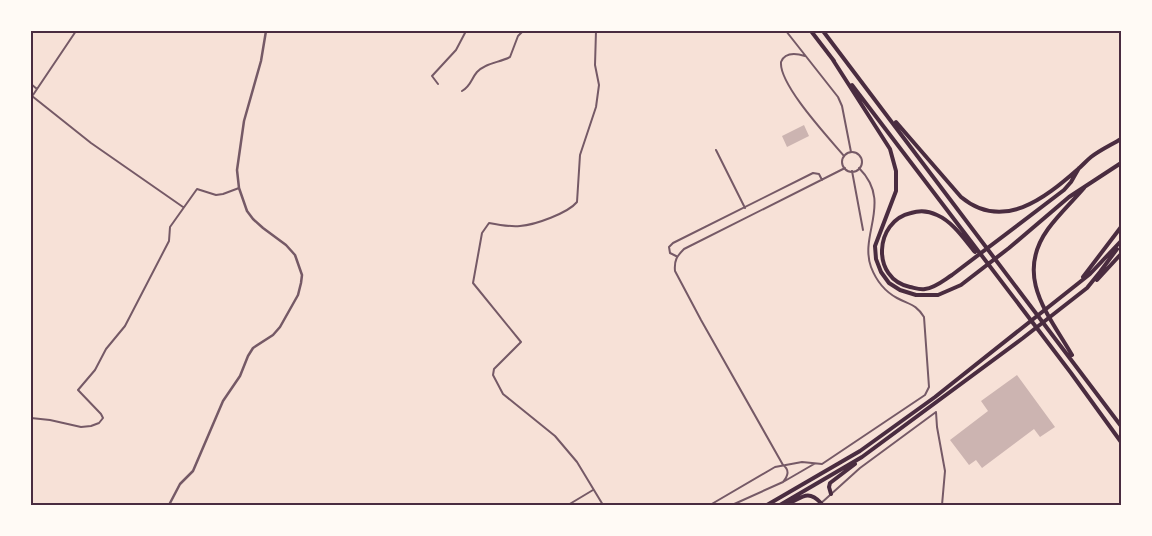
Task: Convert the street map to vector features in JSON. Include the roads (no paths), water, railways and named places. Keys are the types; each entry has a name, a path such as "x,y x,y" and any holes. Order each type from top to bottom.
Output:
{"highway":[{"path":"811,31 1071,373 1121,442"},
{"path":"823,31 1121,426"},
{"path":"833,60 883,137 894,161 897,182 896,191 875,246 876,259 881,272 889,283 900,290 927,296 948,292 976,274 1069,197 1121,163"},
{"path":"877,101 962,197 972,205 985,209 1009,211 1028,206 1053,190 1080,168"},
{"path":"992,270 949,223 936,214 914,212 899,217 889,228 881,245 881,258 886,270 895,280 905,286 915,288 924,289 935,286 967,263 1000,238 1066,188 1089,158 1121,139"},
{"path":"1082,372 1042,307 1036,290 1034,267 1038,247 1048,228 1088,183"},
{"path":"1078,283 1121,227"},
{"path":"767,505 860,451 965,374 1095,269 1121,242"},
{"path":"1087,288 1121,242"},
{"path":"832,494 829,487 830,483 862,457 1065,306 1103,275 1121,254"},
{"path":"780,505 862,457"},
{"path":"785,505 807,495 816,496 820,504"}],"street":[{"path":"76,31 32,96 91,144 183,207"},
{"path":"169,505 180,484 193,471 223,401 240,376 248,356 253,348 273,335 280,326 298,295 301,283 302,275 295,255 286,245 262,228 247,211 239,188 237,170 244,121 261,61 266,31"},
{"path":"438,84 432,76 456,50 466,31"},
{"path":"462,91 470,85 478,71 496,61 510,57 518,36 523,31"},
{"path":"596,31 595,65 599,85 596,107 587,139 580,155 577,202 573,208 527,225 501,226 486,224 482,233 473,283 521,342 496,366 493,372 503,394 554,436 577,462 603,505"},
{"path":"786,31 838,97 842,106 851,152"},
{"path":"805,56 795,53 787,55 781,62 782,72 796,96 844,156 844,168"},
{"path":"31,84 37,89"},
{"path":"716,150 745,208"},
{"path":"844,156 851,152"},
{"path":"851,152 860,156 862,162 860,168 852,172"},
{"path":"844,168 852,172"},
{"path":"783,482 788,474 788,469 783,465 675,271 674,263 676,256 684,249 844,168"},
{"path":"710,505 775,467 804,462 822,464 925,395 929,387 924,317 919,308 886,290 876,279 870,264 868,251 875,206 869,182 860,168"},
{"path":"852,172 863,230"},
{"path":"676,256 670,253 669,247 673,243 813,174 819,174 822,180"},
{"path":"31,418 81,427 99,423 103,418 78,390 95,370 117,333 125,326 169,241 170,227 197,188 216,195 239,188"},
{"path":"820,504 860,468 936,412 945,472 942,505"},
{"path":"798,473 802,469 804,462"},
{"path":"732,505 783,482 814,464"},
{"path":"568,505 593,490"}]}
